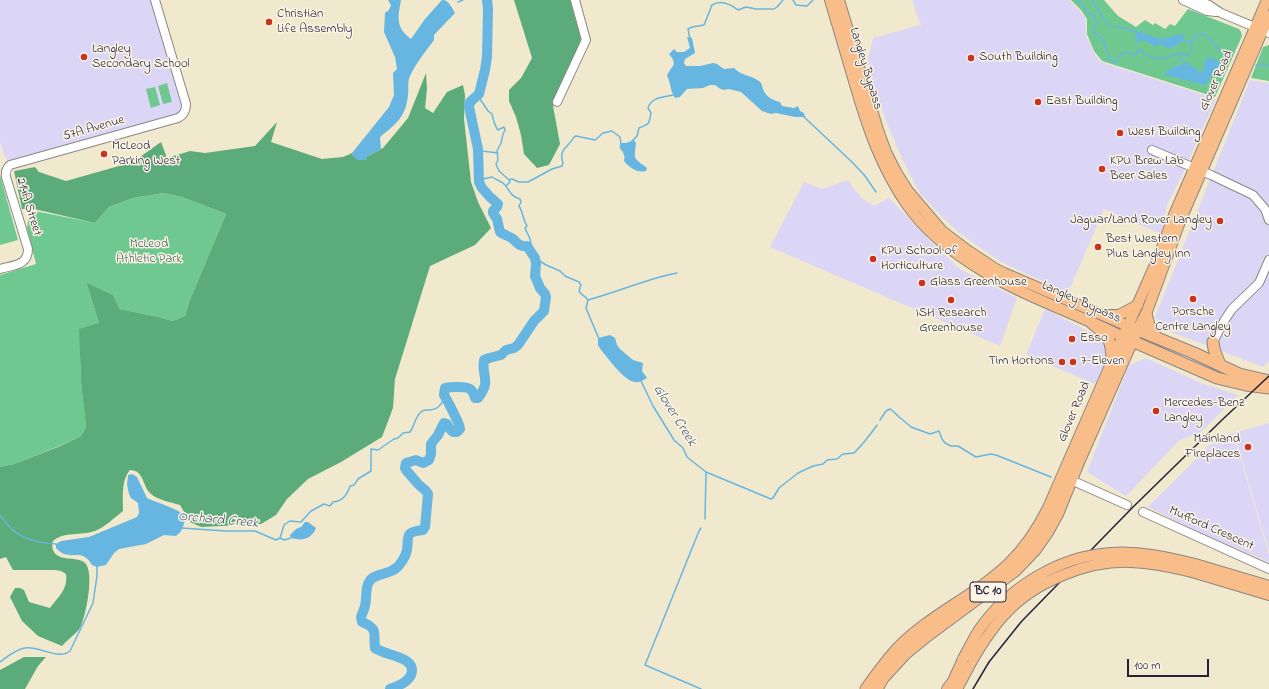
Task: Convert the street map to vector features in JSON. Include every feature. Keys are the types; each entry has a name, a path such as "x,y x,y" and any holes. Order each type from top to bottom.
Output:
{"highway":[{"path":"1146,314 1149,325 1156,337"},
{"path":"1092,324 1105,335 1110,343 1116,364 1137,353 1157,352"},
{"name":"Langley Bypass","path":"1132,328 1194,353 1240,374 1269,381"},
{"name":"Glover Road","path":"866,689 878,671 899,648 927,624 990,580 1010,564 1027,544 1038,528 1048,509 1132,328"},
{"name":"Langley Bypass","path":"1127,339 1217,378 1241,384 1269,388"},
{"path":"1194,353 1209,346 1213,342"},
{"path":"1213,342 1220,365"},
{"name":"Glover Road","path":"879,687 905,654 1016,570 1035,550 1047,533 1058,513 1116,364"}],"main road":[{"name":"Langley Bypass","path":"830,0 873,140 888,174 909,207 936,237 965,260 1022,292 1127,339"},
{"name":"Langley Bypass","path":"839,0 873,115 886,152 908,191 942,231 994,268 1132,328"},
{"name":"Glover Road","path":"1262,30 1268,0"},
{"name":"Glover Road","path":"1132,328 1138,305 1174,215 1198,169 1269,16"},
{"name":"Glover Road","path":"1132,328 1146,314 1198,169"},
{"path":"1104,315 1113,316 1138,305"},
{"path":"957,689 978,631 993,612 1020,588 1048,570 1075,560 1111,553 1140,553 1164,556 1269,595"},
{"path":"1194,568 1269,586"},
{"path":"947,689 968,659"}],"street":[{"name":"57A Avenue","path":"10,165 178,118 184,114 186,104 155,0"},
{"path":"557,102 586,40 575,0"},
{"path":"1183,0 1207,11 1221,13"},
{"path":"1197,0 1209,5 1221,13 1262,30"},
{"path":"1152,150 1198,169 1252,195 1265,209 1269,220"},
{"name":"214A Street","path":"0,269 20,263 26,258 28,249 5,174 10,165"},
{"path":"1213,342 1232,309 1259,283 1269,260"},
{"path":"1071,480 1127,505"},
{"name":"Mufford Crescent","path":"1143,512 1269,569"}],"shaded area":[{"name":"Langley Secondary School","path":"0,0 153,0 184,114 10,165 4,155 0,142"},
{"path":"913,0 1069,0 1086,19 1086,35 1094,53 1101,62 1216,99 1167,205 1161,234 1104,209 1068,293 1001,262 958,232 919,192 903,161 888,126 868,69 868,59 873,38 921,25"},
{"path":"1250,80 1269,83 1269,361 1263,367 1161,328 1155,317"},
{"name":"KPU School of Horticulture","path":"848,180 863,199 874,206 889,198 937,248 960,269 1017,298 1000,346 770,247 804,182 822,189"},
{"path":"1045,309 1101,338 1108,357 1095,384 1026,355"},
{"path":"1146,358 1201,383 1238,395 1200,433 1180,440 1126,496 1087,472 1129,365"},
{"path":"1269,423 1269,551 1234,433"},
{"path":"1233,433 1269,555 1269,563 1211,538 1148,507 1218,437"}],"green space":[{"path":"514,0 570,0 581,39 553,106 560,144 549,165 537,168 524,154 516,117 509,101 509,90 521,78 532,58"},
{"path":"1071,0 1104,0 1118,16 1136,27 1145,20 1153,25 1155,23 1165,29 1170,24 1175,26 1188,9 1239,29 1242,36 1215,97 1102,61 1094,51 1087,34 1087,19 1081,10"},
{"path":"1269,45 1269,81 1251,78 1263,47"},
{"path":"426,73 427,89 425,108 433,113 447,92 463,85 465,95 464,119 471,182 478,202 491,228 475,245 430,266 395,379 393,408 382,437 341,462 308,479 287,499 276,515 261,524 201,527 190,522 180,505 156,497 150,493 138,472 130,470 124,484 123,511 106,525 95,531 62,536 53,541 52,548 56,554 64,558 83,561 86,564 89,577 88,596 85,614 80,628 62,646 38,636 22,621 10,597 15,588 20,588 24,590 29,602 50,608 60,596 66,584 66,574 55,570 13,570 6,557 0,559 0,467 14,464 58,447 81,436 86,427 81,382 79,329 99,323 86,282 113,295 119,309 173,321 185,316 189,302 226,214 182,197 164,193 133,198 109,207 95,223 34,209 22,209 14,171 35,167 39,172 66,181 133,162 161,142 167,158 190,151 205,153 255,146 277,122 271,142 322,159 343,157 352,153 353,156 366,160 366,157 383,148 408,118"},
{"path":"167,83 172,102 163,104 158,86"},
{"path":"155,87 160,105 151,108 146,89"},
{"path":"0,175 18,240 0,245"},
{"name":"McLeod Athletic Park","path":"164,193 182,197 226,214 189,302 185,316 173,321 118,309 113,295 86,282 99,323 80,354 81,382 86,427 81,436 14,464 0,467 0,275 36,264 27,228 30,210 95,223 109,207 133,198"},
{"path":"24,657 46,657 38,666 25,689 0,689 0,670"}],"water":[{"path":"388,0 401,0 399,17 400,26 406,35 411,39 425,19 442,0 448,3 455,13 434,35 434,40 412,71 405,109 395,124 380,137 381,149 366,157 367,160 357,160 352,153 389,107 394,95 393,73 397,69 395,57 384,32 385,13 389,10 391,5"},
{"path":"1132,29 1160,39 1182,34 1185,37 1179,44 1171,48 1165,47 1160,43 1157,46 1153,46 1140,40 1138,43 1135,43 1137,36"},
{"path":"687,37 692,38 695,53 685,59 684,63 686,66 700,66 713,63 724,69 734,68 740,73 759,81 764,92 772,99 780,102 782,106 794,108 798,106 800,111 804,113 805,117 795,117 776,113 771,114 762,111 741,92 729,89 723,90 715,85 710,85 703,88 687,89 680,97 675,98 667,76 674,63 669,54 674,49 677,52 684,52 690,48"},
{"path":"1210,57 1218,61 1222,66 1210,77 1205,85 1165,75 1165,73 1170,69 1183,64 1194,67 1202,73 1205,60"},
{"path":"634,140 636,143 635,156 639,162 647,168 646,171 634,169 624,161 624,156 620,145 621,143"},
{"path":"610,335 615,338 620,349 633,360 643,363 642,371 647,378 638,382 631,381 612,364 598,345 598,338"},
{"path":"132,474 137,477 147,498 183,514 185,520 179,533 176,536 164,535 146,544 119,549 114,553 106,565 97,567 92,565 88,559 83,556 66,555 61,553 56,548 56,544 61,541 89,537 137,517 139,513 138,503 131,498 127,485 128,475"},
{"path":"305,522 308,522 316,528 312,535 306,539 291,538 290,535"}],"waterway":[{"path":"458,2 463,0"},
{"path":"390,689 407,680 411,675 412,669 410,664 399,657 375,648 373,629 362,622 361,617 365,606 367,587 371,579 397,568 406,554 410,534 423,530 425,527 428,494 406,470 406,463 416,460 423,463 429,460 431,454 431,444 438,435 444,423 447,424 453,432 457,432 460,429 456,417 444,395 445,388 465,387 472,391 475,398 478,398 485,383 483,366 484,360 501,355 506,350 514,348 518,345 534,321 544,311 546,297 535,276 535,258 527,246 520,245 500,232 497,219 493,213 498,204 482,188 479,182 478,149 469,107 470,102 479,94 485,70 487,57 487,0"},
{"path":"690,39 688,29 704,25 712,5 725,3 738,10 746,7 756,9 774,9 783,0"},
{"path":"793,0 796,5 807,6 813,0"},
{"path":"1076,0 1082,4 1087,13 1093,15 1097,22 1097,24 1093,27 1094,32 1104,42 1112,62 1116,62 1124,52 1136,55 1138,49 1153,58 1166,58 1182,53 1186,56 1189,55 1192,50 1191,41"},
{"path":"1092,0 1107,24"},
{"path":"1109,26 1114,26"},
{"path":"1117,27 1133,30"},
{"path":"1192,41 1196,36 1203,34 1207,36 1220,50 1231,56"},
{"path":"1182,40 1187,42 1191,41"},
{"path":"1178,54 1181,60 1188,64"},
{"path":"1256,65 1264,64 1269,66"},
{"path":"632,141 637,136 639,128 649,122 651,113 648,108 650,104 658,98 673,95 674,93"},
{"path":"478,96 488,111 492,114 498,130 504,127 505,130 497,151 498,160 496,164 499,171 509,180"},
{"path":"804,117 853,163 865,176 876,192"},
{"path":"509,180 512,179 519,182 528,182 552,169 562,166 562,155 564,149 576,136 595,140 603,133 612,131 620,137 621,144"},
{"path":"478,149 498,153"},
{"path":"479,180 492,177 503,183 516,198 520,199 521,202 519,206 527,226 525,228 531,242 531,245 527,246"},
{"path":"506,186 510,182 509,180"},
{"name":"Glover Creek","path":"535,258 560,271 565,276 579,282 581,285 579,291 588,300"},
{"path":"588,300 677,273"},
{"name":"Glover Creek","path":"588,300 586,308 599,339"},
{"name":"Glover Creek","path":"641,381 653,406 674,440 683,448 687,457 706,472 771,499 779,488 798,473 813,466 823,464 827,460 837,459 843,454 854,453 877,425"},
{"name":"Orchard Creek","path":"181,528 255,531 276,540 280,538 284,525 290,521 301,522 311,511 324,504 330,506 333,502 342,499 346,495 350,486 354,485 358,479 371,471 371,449 378,450 394,439 398,438 403,433 410,432 419,414 423,410 430,410 438,407 442,403 444,395"},
{"name":"Glover Creek","path":"880,420 886,411 890,409 911,427 930,434 939,431 945,443 951,446 958,446 976,457 991,454 996,455 1051,477"},
{"path":"705,519 706,472"},
{"path":"0,515 11,528 27,539 56,544"},
{"path":"701,528 645,665 701,689"},
{"path":"280,538 284,540 291,538"},
{"name":"Orchard Creek","path":"0,662 15,652 25,648 36,649 54,654 65,654 70,651 93,603 97,565"}],"railway":[{"path":"973,689 989,662 1021,622 1132,508 1269,376"}],"place":[{"name":"Christian Life Assembly","path":"269,22"},
{"name":"Langley Secondary School","path":"84,57"},
{"name":"South Building","path":"971,58"},
{"name":"East Building","path":"1038,102"},
{"name":"West Building","path":"1120,133"},
{"name":"McLeod Parking West","path":"104,154"},
{"name":"KPU Brew Lab Beer Sales","path":"1102,169"},
{"name":"Jaguar/Land Rover Langley","path":"1220,221"},
{"name":"Best Western Plus Langley Inn","path":"1098,247"},
{"name":"KPU School of Horticulture","path":"873,259"},
{"name":"Glass Greenhouse","path":"922,283"},
{"name":"Porsche Centre Langley","path":"1193,299"},
{"name":"ISH Research Greenhouse","path":"951,300"},
{"name":"Esso","path":"1072,339"},
{"name":"Tim Hortons","path":"1062,362"},
{"name":"7-Eleven","path":"1073,362"},
{"name":"Mercedes-Benz Langley","path":"1156,411"},
{"name":"Mainland Fireplaces","path":"1248,447"}]}
